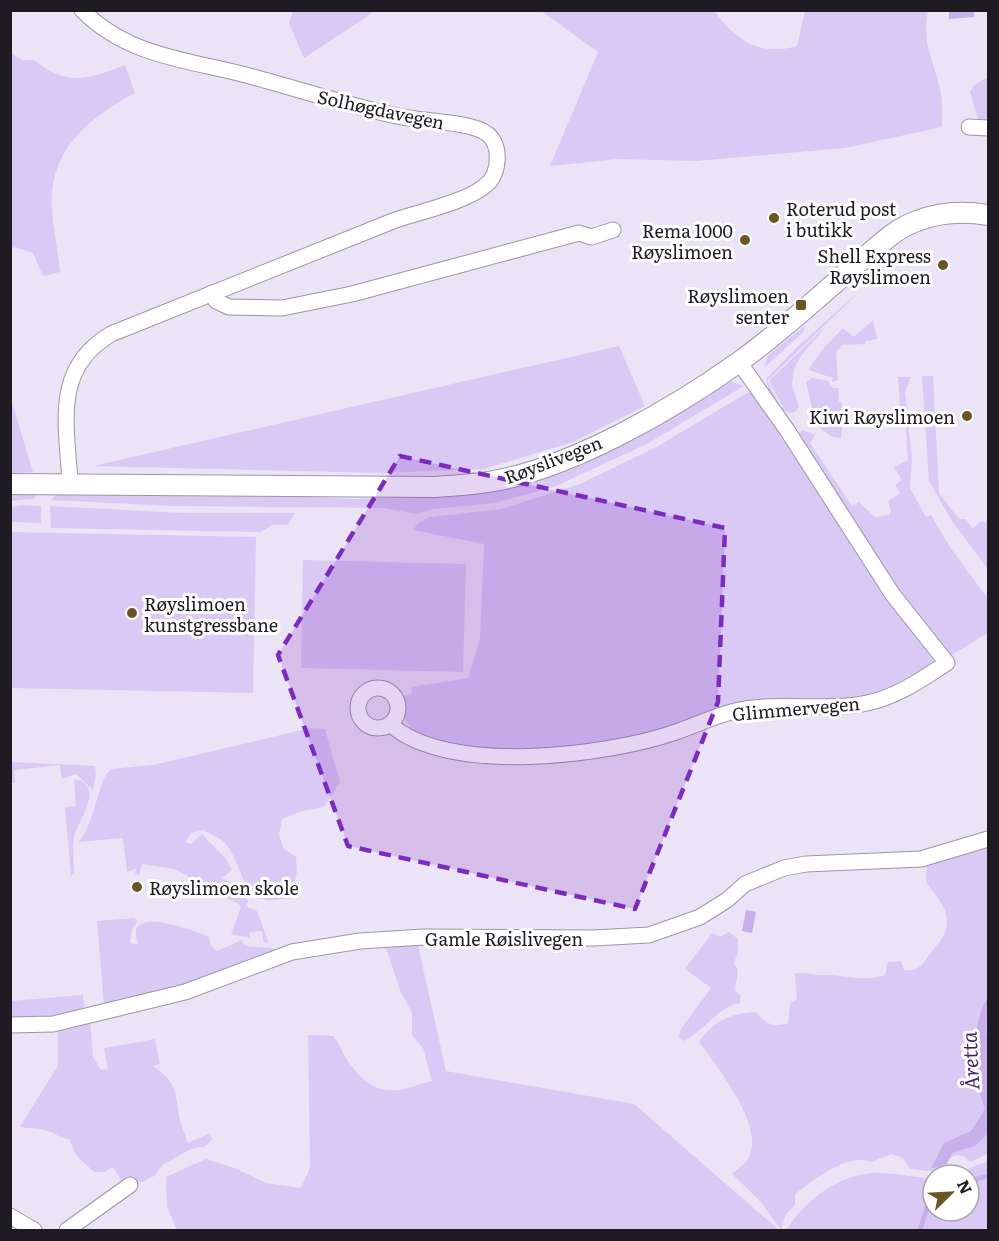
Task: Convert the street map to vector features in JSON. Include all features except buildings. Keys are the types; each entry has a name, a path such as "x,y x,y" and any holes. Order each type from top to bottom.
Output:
{"street":[{"name":"Solhøgdavegen","path":"70,483 66,417 67,386 80,361 96,343 111,334 212,293 397,220 451,202 486,186 495,174 496,147 488,133 469,125 432,123 377,112 255,77 153,54 110,34 82,10"},
{"path":"969,128 988,128"},
{"name":"Røyslivegen","path":"10,484 376,488 435,487 493,482 529,472 614,436 654,415 739,362 792,320 886,237 916,221 946,214 968,212 988,215"},
{"path":"212,293 216,301 229,307 282,309 352,294 579,233 591,237 613,231"},
{"name":"Glimmervegen","path":"390,724 402,735 471,756 543,757 643,741 738,711 866,704 903,691 947,663 893,595 787,430 739,362"},
{"name":"Gamle Røislivegen","path":"10,1025 53,1024 185,992 292,952 360,941 424,937 593,938 649,935 700,917 727,900 746,884 784,868 806,864 921,859 988,839"},
{"path":"67,1230 130,1185"},
{"path":"10,1216 34,1230"}],"highlighted area":[{"path":"400,456 725,528 718,702 635,909 348,846 278,655"}],"shaded area":[{"path":"293,10 375,11 304,58 289,23"},
{"path":"541,11 714,11 740,38 760,47 783,49 797,46 805,11 928,11 927,43 941,94 942,127 845,148 697,161 618,159 550,166 598,52"},
{"path":"949,11 974,11 974,17 949,19"},
{"path":"10,53 23,60 34,60 46,69 67,77 89,77 125,65 135,93 102,113 75,138 65,152 57,169 52,208 60,272 43,276 33,253 14,247 11,250"},
{"path":"988,77 988,122 979,122 970,92 974,85"},
{"path":"861,290 767,381 781,408 783,407 769,381 827,325 800,357 794,369 792,386 799,406 795,412 789,412 784,410 779,407 769,391 766,379 797,347"},
{"path":"873,320 877,339 865,341 865,344 842,345 836,352 838,380 832,382 833,378 808,370 823,349 843,328 854,337"},
{"path":"806,325 803,332 764,368 768,355"},
{"path":"619,346 645,406 573,442 484,469 382,473 93,466"},
{"path":"922,376 933,376 939,493 959,519 966,519 972,529 981,521 988,523 988,569 951,520 929,481"},
{"path":"898,377 911,377 905,392 912,457 910,488 926,517 931,515 950,547 988,599 988,633 950,656 904,599 797,434 803,430 815,435 810,443 852,506 859,502 875,517 889,515 891,511 888,501 900,493 895,485 902,480 894,467 908,460 905,415 901,415"},
{"path":"812,378 828,381 833,388 838,388 839,402 842,402 841,438 832,437 816,425 806,382"},
{"path":"731,382 744,386 647,444 554,487 495,503 433,509 416,514 384,508 171,506 51,500 58,492 231,494 356,499 460,494"},
{"path":"752,390 935,663 922,672 908,676 911,681 868,697 678,723 649,735 581,748 526,753 501,752 436,741 410,727 404,715 401,697 412,693 411,687 468,678 480,639 484,544 413,530 418,523 430,517 501,509 580,484 658,446"},
{"path":"10,400 14,409 33,472 11,473"},
{"path":"11,491 37,492 38,495 33,499 11,501"},
{"path":"41,506 41,523 11,522 11,507"},
{"path":"50,506 183,513 295,513 288,525 272,525 261,532 51,528"},
{"name":"Røyslimoen kunstgressbane","path":"11,532 256,537 253,693 11,688"},
{"path":"303,560 466,564 463,672 301,668"},
{"path":"311,728 325,729 340,782 324,807 302,811 282,819 279,835 284,849 296,857 297,872 290,899 267,900 252,892 229,848 219,838 203,830 191,833 186,842 191,844 202,834 226,859 232,870 222,878 237,887 248,901 246,906 257,911 269,944 263,941 262,931 250,932 250,938 231,934 241,907 239,904 187,880 188,876 174,869 142,864 139,875 135,874 136,869 127,872 123,838 78,842 84,835 103,782 111,769 153,765"},
{"path":"11,762 95,766 93,790 76,774 62,779 60,765 14,770 15,783 11,783"},
{"path":"76,779 85,783 89,790 89,797 74,838 74,872 71,876 65,807 76,806 74,781"},
{"path":"988,844 988,1154 970,1162 964,1156 955,1155 943,1163 921,1163 921,1170 910,1169 903,1158 891,1154 872,1162 862,1160 842,1164 821,1175 795,1194 795,1205 786,1214 781,1230 761,1202 732,1174 746,1162 752,1149 751,1134 738,1100 699,1042 717,1024 731,1016 748,1012 756,1012 770,1024 788,1023 790,1004 797,999 795,974 877,977 885,975 888,962 901,961 904,970 918,968 941,939 947,925 943,905 926,882 927,864"},
{"path":"746,910 756,912 752,933 742,931"},
{"path":"134,918 138,921 132,929 130,943 138,943 136,931 141,924 163,922 209,937 211,945 217,951 242,940 245,946 271,948 281,952 197,983 104,1006 97,921"},
{"path":"729,932 738,939 738,951 734,963 738,970 735,990 741,996 740,1003 724,1010 698,1032 683,1041 679,1037 681,1029 711,988 685,969 712,933 720,937"},
{"path":"417,941 446,1071 634,1104 779,1230 177,1230 167,1207 166,1177 206,1159 237,1169 266,1183 301,1188 310,1168 308,1035 334,1036 351,1066 366,1082 376,1087 399,1090 432,1081 423,1048 412,1035 412,1013 400,990 385,945"},
{"path":"83,995 84,1007 79,1014 11,1021 11,1001"},
{"path":"988,997 986,1032 988,1038 988,1133 975,1146 952,1153 947,1163 934,1163 944,1143 971,1131 985,1109 978,1082 975,1052 982,1009"},
{"path":"90,1019 93,1057 101,1070 108,1069 104,1048 155,1039 160,1064 153,1066 166,1077 173,1087 180,1122 188,1143 210,1133 212,1139 206,1146 191,1149 162,1165 154,1176 143,1182 123,1183 113,1167 104,1172 94,1172 76,1155 69,1139 45,1130 20,1126 58,1066 58,1028"},
{"path":"988,1161 988,1230 786,1230 803,1208 825,1190 850,1178 877,1173 921,1177 921,1223 981,1223 981,1164"}],"waterway":[{"path":"981,1178 988,1176"},
{"name":"Åretta","path":"920,1230 922,1223"}],"place":[{"name":"Roterud post i butikk","path":"774,218"},
{"name":"Rema 1000 Røyslimoen","path":"745,240"},
{"name":"Shell Express Røyslimoen","path":"943,265"},
{"name":"Røyslimoen senter","path":"801,305"},
{"name":"Kiwi Røyslimoen","path":"967,416"},
{"name":"Røyslimoen kunstgressbane","path":"132,613"},
{"name":"Røyslimoen skole","path":"137,887"}]}
